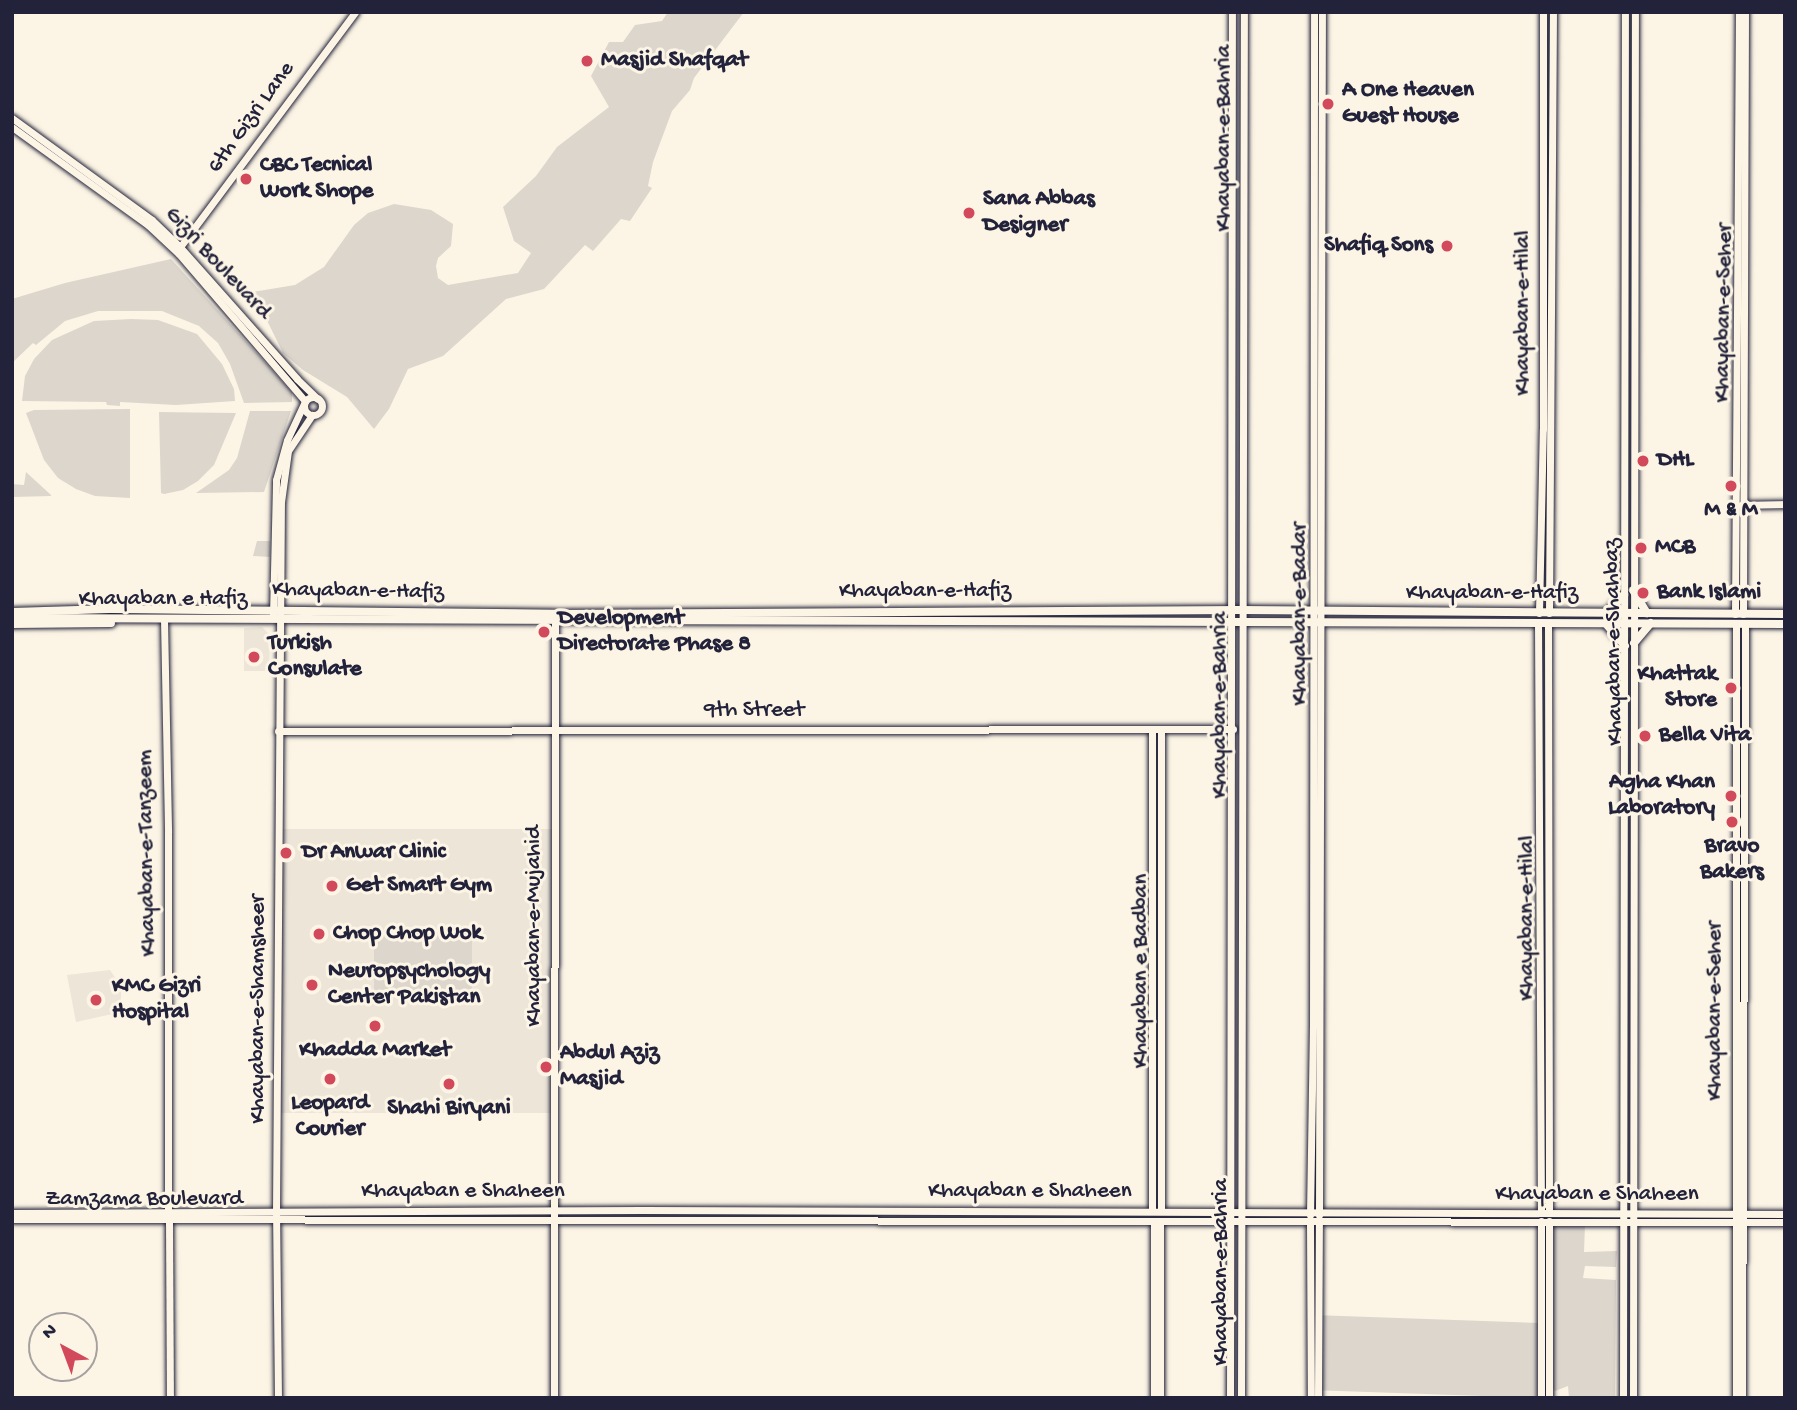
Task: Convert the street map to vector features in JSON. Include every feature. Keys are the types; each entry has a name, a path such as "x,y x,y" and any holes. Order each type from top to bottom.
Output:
{"main road":[{"name":"6th Gizri Lane","path":"180,247 355,12"},
{"name":"Khayaban-e-Bahria","path":"1230,1398 1232,12"},
{"name":"Khayaban-e-Bahria","path":"1241,1398 1244,12"},
{"name":"Khayaban-e-Badar","path":"1314,12 1315,1219 1318,1398"},
{"name":"Khayaban-e-Badar","path":"1316,617 1322,12"},
{"name":"Khayaban-e-Hilal","path":"1543,12 1547,317 1544,613"},
{"path":"1547,317 1553,12"},
{"name":"Khayaban-e-Shahbaz","path":"1623,1398 1625,646 1633,590 1625,12"},
{"name":"Khayaban-e-Shahbaz","path":"1629,612 1624,595 1635,12"},
{"name":"Khayaban-e-Seher","path":"1736,1398 1739,1218 1739,12"},
{"name":"Khayaban-e-Seher","path":"1740,505 1745,12"},
{"path":"1543,104 1552,104"},
{"name":"Gizri Boulevard","path":"12,118 152,220 180,247 317,398"},
{"name":"Gizri Boulevard","path":"12,127 148,225 179,254 305,402 305,411 312,415"},
{"path":"1231,314 1243,314"},
{"path":"317,398 322,409 312,415 288,451 283,476 276,615 276,480 287,440 305,402 317,398"},
{"path":"1740,505 1785,504"},
{"path":"1633,590 1647,613"},
{"path":"1607,613 1624,595"},
{"path":"12,609 110,609"},
{"path":"12,609 66,615"},
{"name":"Khayaban-e-Hafiz","path":"66,615 110,609 276,615"},
{"name":"Khayaban-e-Hafiz","path":"555,618 1241,610 1316,617 1606,624 1740,619 1785,614"},
{"name":"Khayaban-e-Hafiz","path":"555,618 1242,624 1316,617 1629,612 1785,624"},
{"path":"12,618 66,615"},
{"name":"Khayaban e Hafiz","path":"66,615 145,619 276,615 555,618"},
{"name":"Khayaban-e-Shamsheer","path":"276,615 278,1398"},
{"name":"Khayaban-e-Mujahid","path":"554,1398 555,618"},
{"path":"12,624 101,625 145,619"},
{"name":"Khayaban-e-Tanzeem","path":"164,619 169,832 170,1398"},
{"path":"1538,623 1545,1217 1541,1398"},
{"name":"Khayaban-e-Hilal","path":"1548,623 1545,1217 1549,1398"},
{"name":"Khayaban-e-Shahbaz","path":"1629,623 1634,643 1633,1398"},
{"path":"1634,643 1651,623"},
{"path":"1606,624 1625,646"},
{"name":"9th Street","path":"278,731 555,728 1152,731 1241,728"},
{"name":"Khayaban e Badban","path":"1156,1211 1161,730"},
{"name":"Khayaban e Badban","path":"1152,731 1156,1211"},
{"name":"Khayaban e Shaheen","path":"276,1215 554,1211 1156,1211 1230,1212 1315,1219"},
{"name":"Zamzama Boulevard","path":"12,1213 169,1216"},
{"name":"Khayaban e Shaheen","path":"276,1215 554,1221 1241,1223 1315,1219 1545,1217 1634,1213 1785,1222"},
{"name":"Khayaban e Shaheen","path":"1545,1217 1634,1223 1785,1214"},
{"name":"Zamzama Boulevard","path":"12,1219 276,1215"},
{"name":"Khayaban-e-Seher","path":"1739,1218 1742,1398"},
{"name":"Khayaban-e-Badar","path":"1311,1398 1315,1219"},
{"path":"1154,1398 1157,1222"},
{"path":"1157,1222 1160,1398"}],"shaded area":[{"path":"668,12 744,12 694,78 690,90 672,111 653,162 648,186 652,188 630,221 621,219 593,251 585,245 544,289 506,299 443,356 408,369 389,409 374,429 347,397 303,370 283,353 253,292 295,285 324,267 354,225 368,213 394,204 431,210 453,224 451,246 438,258 436,266 438,278 448,285 518,273 531,253 514,241 503,207 536,176 557,147 609,107 591,76 609,42 623,42 635,25 662,21"},
{"path":"171,259 292,392 292,402 244,403 230,364 218,343 199,326 162,311 98,311 65,321 36,345 33,343 12,363 12,299 65,283"},
{"path":"158,320 197,334 222,364 234,389 235,401 176,405 120,402 120,406 107,405 106,402 22,401 25,376 34,359 52,340 94,321"},
{"path":"130,409 130,498 95,496 58,478 44,460 26,413 34,410"},
{"path":"250,411 291,411 264,492 196,493 229,470 237,458"},
{"path":"159,412 236,413 214,465 198,481 183,490 164,494 161,493"},
{"path":"26,472 51,496 12,497 12,484 24,485"},
{"path":"257,541 270,541 270,557 253,556"},
{"path":"262,627 270,635 269,671 244,671 244,628"},
{"name":"Khadda Market","path":"279,829 555,829 555,1113 279,1113"},
{"path":"374,932 472,932 472,996 374,996"},
{"name":"KMC Gizri Hospital","path":"110,970 121,987 121,1012 76,1022 67,975"},
{"path":"1552,1223 1585,1224 1584,1252 1617,1251 1616,1267 1585,1266 1583,1278 1616,1280 1615,1398 1569,1398 1568,1386 1555,1391 1551,1386"},
{"path":"1320,1315 1540,1323 1537,1398 1318,1390"}],"place":[{"name":"Masjid Shafqat","path":"587,61"},
{"name":"A One Heaven Guest House","path":"1328,104"},
{"name":"CBC Tecnical Work Shope","path":"246,179"},
{"name":"Sana Abbas Designer","path":"969,213"},
{"name":"Shafiq Sons","path":"1447,246"},
{"name":"DHL","path":"1643,461"},
{"name":"M & M","path":"1731,486"},
{"name":"MCB","path":"1641,548"},
{"name":"Bank Islami","path":"1643,593"},
{"name":"Development Directorate Phase 8","path":"544,632"},
{"name":"Turkish Consulate","path":"254,657"},
{"name":"Khattak Store","path":"1731,688"},
{"name":"Bella Vita","path":"1645,736"},
{"name":"Agha Khan Laboratory","path":"1731,796"},
{"name":"Bravo Bakers","path":"1732,822"},
{"name":"Dr Anwar Clinic","path":"286,853"},
{"name":"Get Smart Gym","path":"332,886"},
{"name":"Chop Chop Wok","path":"319,934"},
{"name":"Neuropsychology Center Pakistan","path":"312,985"},
{"name":"KMC Gizri Hospital","path":"96,1000"},
{"name":"Khadda Market","path":"375,1026"},
{"name":"Abdul Aziz Masjid","path":"546,1067"},
{"name":"Leopard Courier","path":"330,1079"},
{"name":"Shahi Biryani","path":"449,1084"}]}
